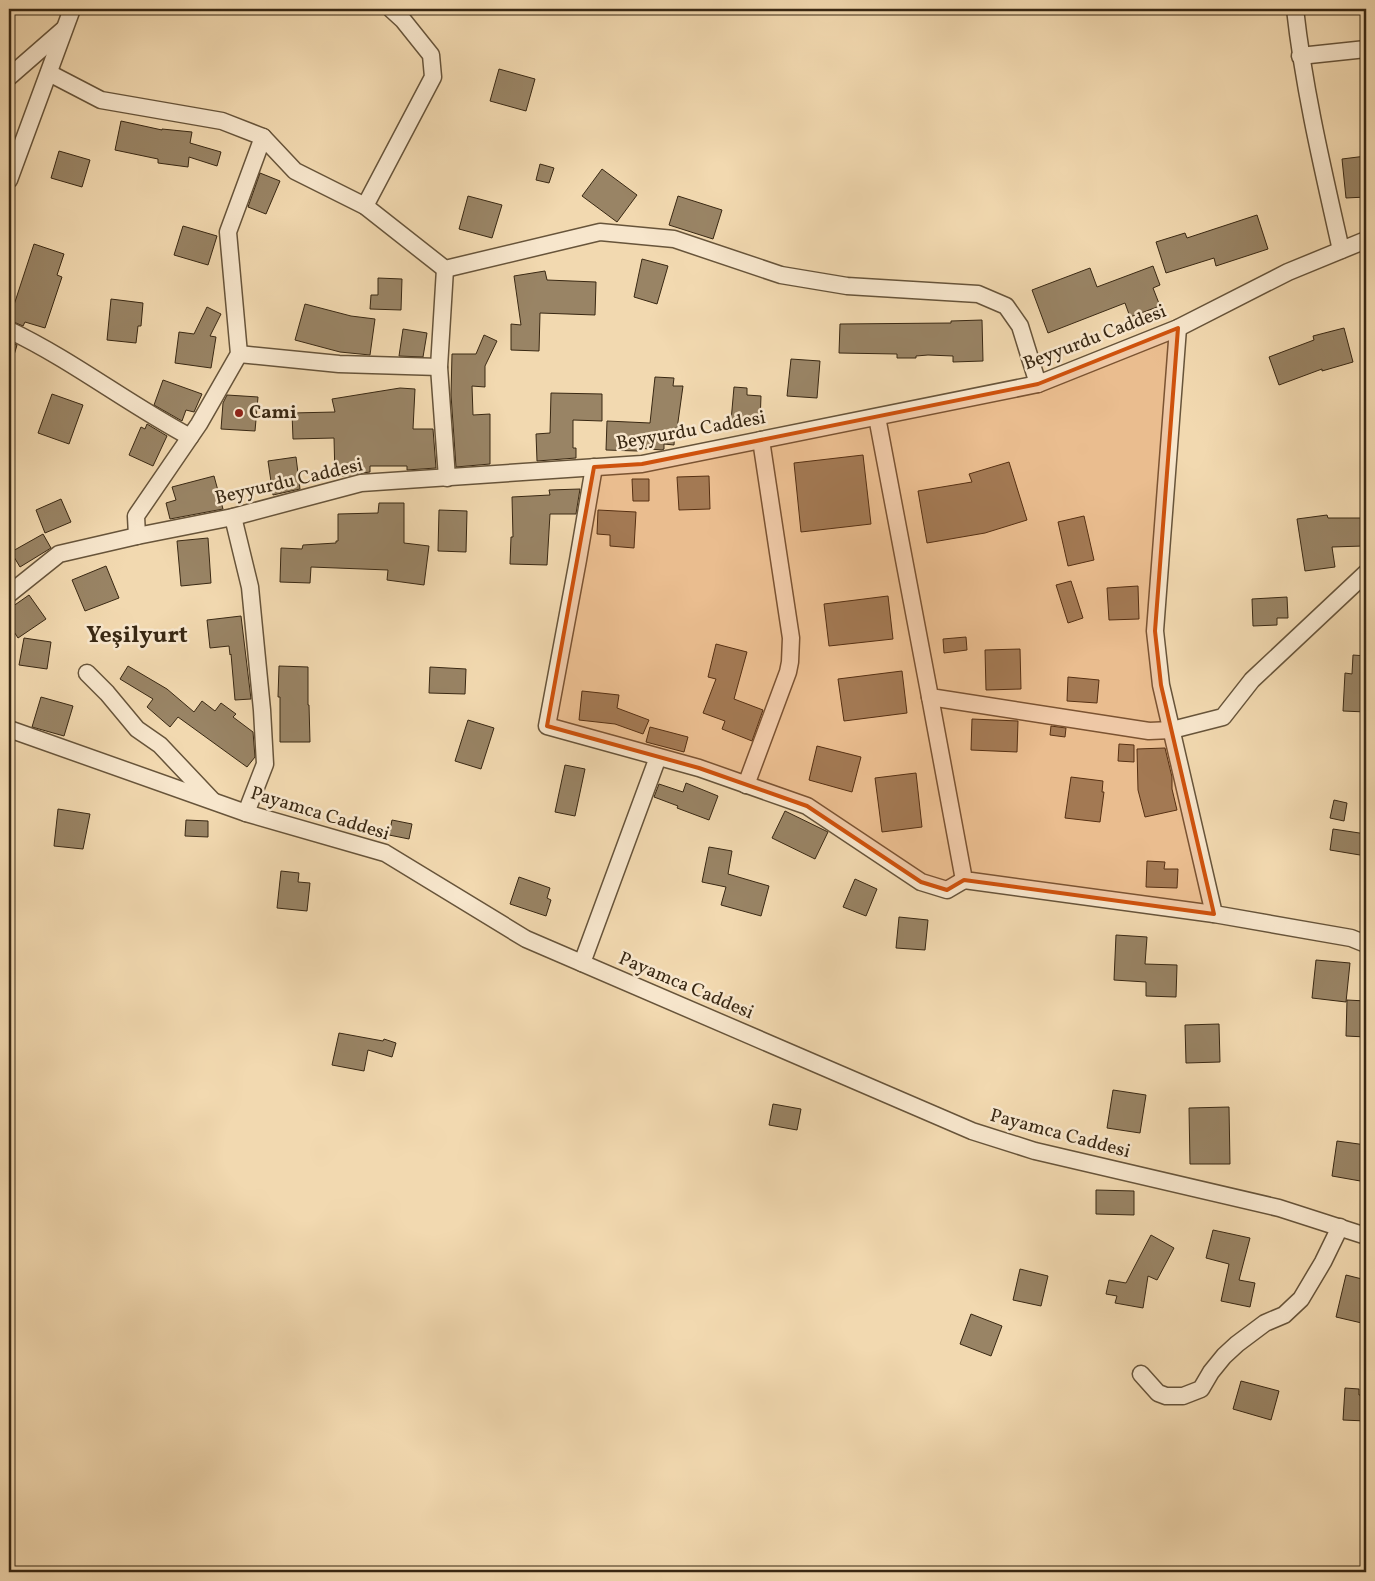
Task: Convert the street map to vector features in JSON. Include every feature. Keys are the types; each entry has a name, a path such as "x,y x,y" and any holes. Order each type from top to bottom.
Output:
{"street":[{"path":"9,180 72,9"},
{"path":"365,206 433,77 431,55 403,20 391,9"},
{"path":"1295,9 1300,56 1307,94 1341,250"},
{"path":"9,77 64,29"},
{"path":"1300,56 1366,49"},
{"path":"49,72 101,100 222,121 263,138 295,171 365,206 445,269"},
{"path":"137,536 136,516 190,437 239,354 228,232 263,138"},
{"path":"445,269 600,232 674,239 781,275 847,286 978,294 1006,306 1020,326 1038,384"},
{"name":"Beyyurdu Caddesi","path":"9,594 59,554 233,517 361,483 642,464 1038,384 1178,328 1288,272 1366,240"},
{"path":"445,269 438,367 446,478"},
{"path":"1178,328 1155,631 1161,685 1214,914"},
{"path":"9,330 32,341 161,422 190,437"},
{"path":"239,354 339,364 438,367"},
{"path":"877,417 964,880"},
{"path":"746,785 788,672 791,650 791,638 761,440"},
{"path":"594,466 546,726 699,768 807,806 921,882 947,890 964,880 1214,914 1352,938 1366,944"},
{"path":"233,517 250,587 264,737 265,764 246,813"},
{"path":"930,697 1149,731 1172,730 1223,717 1252,680 1366,573"},
{"path":"87,673 107,693 137,729 160,745 213,801"},
{"name":"Payamca Caddesi","path":"9,729 246,813 385,852 526,939 972,1131 1035,1151 1251,1201 1366,1236"},
{"path":"582,964 658,757"},
{"path":"1141,1374 1158,1393 1166,1396 1183,1396 1201,1389 1216,1366 1237,1344 1265,1323 1284,1315 1301,1299 1323,1262 1340,1227"}],"highlighted area":[{"path":"1178,328 1155,631 1161,685 1214,914 964,880 947,890 921,882 807,806 699,768 547,726 594,467 642,464 1038,384"}],"building":[{"path":"499,69 535,79 526,111 490,101"},
{"path":"121,121 162,130 192,132 190,143 221,152 217,166 189,157 188,167 158,163 158,159 115,150"},
{"path":"59,151 90,160 82,187 51,178"},
{"path":"1366,156 1366,197 1346,198 1342,159"},
{"path":"540,164 554,168 549,183 536,180"},
{"path":"602,169 637,195 617,222 582,196"},
{"path":"260,173 280,181 266,214 248,207"},
{"path":"468,196 502,205 492,238 459,229"},
{"path":"678,196 722,210 713,239 669,225"},
{"path":"1257,215 1268,249 1216,266 1214,258 1166,273 1156,242 1185,233 1187,238"},
{"path":"183,226 217,236 208,265 174,255"},
{"path":"34,244 64,254 57,275 62,277 45,328 25,322 23,326 9,320"},
{"path":"642,259 668,266 657,304 634,297"},
{"path":"1153,266 1160,285 1153,288 1160,306 1130,317 1125,303 1048,333 1032,290 1090,268 1097,287"},
{"path":"545,271 547,280 596,282 595,315 540,313 539,351 511,350 511,324 521,325 514,276"},
{"path":"378,278 402,279 401,310 370,309 371,295 378,295"},
{"path":"111,299 143,303 141,326 138,326 136,343 107,340"},
{"path":"305,304 351,316 375,319 370,355 340,352 295,340"},
{"path":"207,307 221,314 210,336 216,337 211,368 175,363 179,332 194,334"},
{"path":"982,320 983,361 953,362 953,356 928,355 916,356 916,358 897,358 897,354 839,353 840,324 951,323 951,321"},
{"path":"1344,328 1353,362 1322,371 1322,369 1279,385 1269,357 1314,340 1313,336"},
{"path":"403,329 427,333 423,357 399,356"},
{"path":"484,335 497,341 485,366 485,387 472,386 473,415 490,414 490,464 456,467 451,395 452,354 476,354"},
{"path":"9,341 17,345 12,362 9,362"},
{"path":"791,359 820,361 817,398 787,396"},
{"path":"655,377 674,378 673,386 683,386 677,429 675,428 674,445 664,444 664,449 662,450 638,448 638,451 606,450 607,421 650,423"},
{"path":"163,380 202,394 194,412 186,410 182,421 154,405"},
{"path":"734,387 747,388 747,395 761,396 760,423 731,421"},
{"path":"400,388 415,389 413,429 433,429 436,468 407,470 407,466 370,466 370,472 335,477 334,438 293,439 292,413 335,412 332,399"},
{"path":"551,393 602,394 602,421 573,420 573,448 576,448 576,458 537,461 536,434 550,433"},
{"path":"52,394 83,405 69,444 38,433"},
{"name":"Cami","path":"227,395 258,397 255,431 221,429 223,403"},
{"path":"147,424 167,436 153,466 129,455 141,427 145,429"},
{"path":"863,455 871,524 801,532 794,463"},
{"path":"296,457 300,489 273,495 268,461"},
{"path":"1009,462 1027,520 985,533 927,543 918,491 972,482 969,474"},
{"path":"214,476 223,509 170,519 166,503 176,500 172,487"},
{"path":"709,476 710,509 679,510 677,477"},
{"path":"632,479 649,479 649,501 633,501"},
{"path":"580,489 576,514 550,514 547,565 510,564 511,537 513,537 512,497 550,495 549,490"},
{"path":"61,499 71,522 45,533 36,510"},
{"path":"379,503 404,503 404,543 429,546 424,585 387,580 388,570 311,567 310,583 280,582 281,548 302,549 303,545 336,543 338,541 338,514 378,513"},
{"path":"439,510 467,511 466,552 438,551"},
{"path":"598,510 636,512 634,548 610,546 610,535 597,534"},
{"path":"1327,515 1328,518 1363,518 1363,546 1332,547 1335,567 1305,571 1297,519"},
{"path":"1084,516 1094,560 1068,566 1058,522"},
{"path":"43,534 51,548 20,567 11,552"},
{"path":"208,538 211,583 181,586 177,541"},
{"path":"106,566 119,598 85,611 72,580"},
{"path":"1071,581 1083,618 1068,623 1056,585"},
{"path":"1138,586 1139,619 1109,620 1107,588"},
{"path":"29,595 46,619 18,638 9,624 9,609"},
{"path":"888,596 893,639 829,646 824,604"},
{"path":"1287,597 1288,618 1277,618 1277,625 1253,626 1252,599"},
{"path":"241,616 251,699 235,700 229,646 210,648 207,620"},
{"path":"966,637 967,650 944,653 943,639"},
{"path":"24,638 51,642 47,669 19,665"},
{"path":"716,644 747,652 734,699 763,710 752,741 722,729 725,721 703,713 716,679 708,677"},
{"path":"1020,649 1021,689 986,690 985,650"},
{"path":"1353,655 1366,656 1366,712 1343,711 1345,673 1352,674"},
{"path":"128,666 167,689 194,712 202,701 215,711 221,703 236,714 233,717 253,732 255,757 247,767 178,717 170,727 147,707 153,699 120,679"},
{"path":"279,666 308,667 310,742 280,742"},
{"path":"430,667 466,669 465,694 429,693"},
{"path":"902,671 907,713 844,721 838,679"},
{"path":"1068,677 1099,680 1097,703 1067,701"},
{"path":"582,691 619,695 617,708 649,720 643,734 615,724 579,720"},
{"path":"41,697 73,706 64,736 32,727"},
{"path":"972,719 1018,721 1017,752 971,750"},
{"path":"468,720 494,728 481,769 455,761"},
{"path":"1051,726 1066,728 1065,737 1050,735"},
{"path":"650,727 688,737 684,752 646,742"},
{"path":"1119,744 1134,745 1134,762 1118,761"},
{"path":"817,746 861,757 852,792 809,780"},
{"path":"1165,748 1177,810 1145,817 1138,790 1137,749"},
{"path":"565,765 585,769 575,816 555,812"},
{"path":"916,773 922,827 882,832 875,778"},
{"path":"1071,777 1103,781 1102,792 1104,792 1100,822 1065,818"},
{"path":"686,783 718,796 709,820 654,797 659,784 683,792"},
{"path":"1334,800 1347,803 1344,821 1330,818"},
{"path":"58,809 90,814 83,849 54,846"},
{"path":"785,811 828,832 815,859 772,838"},
{"path":"186,820 208,821 208,837 185,836"},
{"path":"392,820 412,824 409,839 389,835"},
{"path":"1333,829 1366,834 1366,856 1330,850"},
{"path":"709,847 732,851 728,874 769,886 761,916 721,905 726,887 702,882"},
{"path":"1147,861 1165,862 1164,869 1178,869 1177,888 1146,887"},
{"path":"281,871 299,873 298,882 310,883 307,911 277,908"},
{"path":"519,877 550,888 547,898 551,900 546,916 510,904"},
{"path":"855,879 877,889 866,916 843,907"},
{"path":"899,917 928,920 925,950 896,948"},
{"path":"1116,935 1147,937 1145,964 1177,965 1176,997 1146,996 1146,982 1114,980"},
{"path":"1316,960 1350,963 1346,1002 1312,998"},
{"path":"1347,1000 1366,1001 1366,1037 1346,1036"},
{"path":"1219,1024 1220,1062 1186,1063 1185,1025"},
{"path":"339,1033 383,1041 384,1039 396,1043 392,1057 368,1050 364,1071 332,1065"},
{"path":"1113,1090 1146,1095 1140,1133 1107,1128"},
{"path":"773,1104 801,1109 797,1130 769,1125"},
{"path":"1229,1107 1230,1164 1190,1164 1189,1108"},
{"path":"1337,1141 1366,1145 1366,1182 1332,1176"},
{"path":"1096,1190 1134,1191 1134,1215 1096,1214"},
{"path":"1213,1230 1250,1238 1239,1280 1255,1283 1250,1307 1221,1301 1229,1264 1206,1258"},
{"path":"1151,1235 1174,1248 1157,1280 1148,1276 1143,1308 1115,1303 1117,1296 1106,1294 1109,1280 1126,1283"},
{"path":"1020,1269 1048,1276 1041,1306 1013,1300"},
{"path":"1346,1275 1366,1280 1366,1324 1336,1317"},
{"path":"971,1314 1002,1326 991,1356 960,1344"},
{"path":"1241,1381 1279,1391 1271,1420 1233,1409"},
{"path":"1345,1388 1359,1389 1359,1395 1366,1395 1366,1421 1343,1420"}],"place":[{"name":"Cami","path":"239,413"}],"district":[{"name":"Yeşilyurt","path":"137,636"}]}
